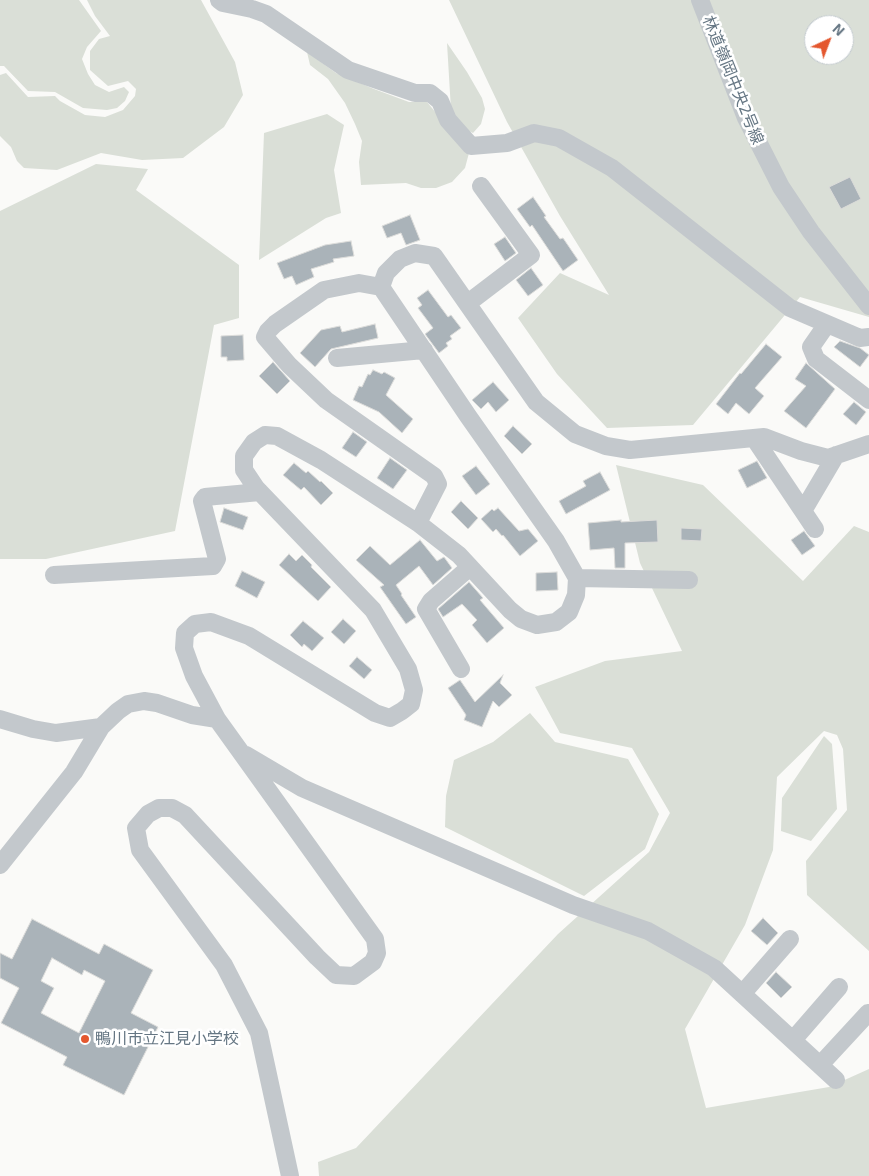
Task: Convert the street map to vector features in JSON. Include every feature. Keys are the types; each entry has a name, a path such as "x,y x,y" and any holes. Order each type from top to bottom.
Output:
{"street":[{"path":"219,0 223,3 266,14 348,70 414,93 430,94 440,101 448,120 471,146 507,143 534,133 559,138 612,168 790,308 860,338 869,337"},
{"name":"林道嶺岡中央2号線","path":"700,0 746,118 781,187 811,232 869,306"},
{"path":"468,303 531,254 481,186"},
{"path":"381,287 386,272 400,259 415,253 434,256 536,402 575,434 606,446 630,450 764,437 801,451 828,458 869,444"},
{"path":"290,1176 259,1032 224,966 140,850 136,828 148,814 158,808 172,808 185,815 336,975 354,976 373,962 377,953 375,939 217,718 194,676 184,648 185,633 195,624 211,622 249,636 375,713 390,718 410,704 414,690 408,669 372,610 260,492 244,470 244,456 254,442 264,435 277,436 320,460 418,523 459,555 510,610 521,619 537,624 556,622 569,612 576,595 576,578 556,542 381,287 359,283 324,290 275,324 268,331 265,338 289,365 326,400 434,476 438,484 418,523"},
{"path":"827,324 811,347 816,359 869,400"},
{"path":"338,358 424,350"},
{"path":"754,438 815,529"},
{"path":"803,510 836,455"},
{"path":"54,575 214,566 217,559 202,501 205,498 260,492"},
{"path":"461,669 426,609 431,601 470,567"},
{"path":"576,578 689,580"},
{"path":"0,865 74,772 101,727 128,704 144,701 157,703 192,715 217,718"},
{"path":"0,719 33,730 56,733 101,727"},
{"path":"239,751 302,788 573,905 648,931 714,968 836,1080"},
{"path":"742,994 790,939"},
{"path":"793,1040 839,986"},
{"path":"820,1065 868,1014"}],"shaded area":[{"path":"0,0 79,0 101,31 87,47 82,59 88,74 95,85 109,92 124,87 129,92 125,101 117,108 107,110 83,108 55,92 28,91 4,66 0,66"},
{"path":"87,0 201,0 235,62 243,95 224,127 183,158 142,160 101,153 57,170 24,168 17,161 11,147 0,136 0,75 6,73 28,97 55,96 60,101 85,115 105,117 123,110 135,96 136,89 128,81 108,86 90,70 90,51 99,39 110,36 95,16"},
{"path":"449,0 869,0 869,317 800,297 693,425 607,428 557,374 518,318 560,273 609,295 560,216 507,122"},
{"path":"447,43 482,98 485,109 481,124 473,133 461,127 451,110"},
{"path":"307,52 336,73 374,89 409,102 427,102 469,153 465,168 452,182 436,188 421,188 406,183 361,185 359,162 362,141 345,103 328,79 310,65"},
{"path":"327,114 344,125 334,170 341,213 326,218 259,260 264,133"},
{"path":"96,164 148,169 136,190 239,265 239,318 214,325 175,531 46,559 0,559 0,211"},
{"path":"616,465 703,485 803,581 854,526 869,532 869,951 807,895 806,861 847,810 843,749 837,735 824,731 777,777 773,850 745,925 685,1029 706,1108 829,1087 869,1069 869,1176 319,1176 318,1162 356,1148 558,934 649,852 670,813 632,748 560,733 535,687 605,661 682,651 640,563"},
{"path":"530,713 555,742 628,759 659,814 645,849 584,896 445,827 446,796 454,760 493,742"},
{"path":"824,736 832,744 837,809 811,841 781,831 782,798"}],"building":[{"path":"850,177 861,199 841,209 829,187"},
{"path":"533,197 546,216 544,217 560,239 563,238 578,260 563,271 532,225 530,227 517,209"},
{"path":"410,215 420,240 406,245 401,233 387,238 382,226"},
{"path":"505,237 516,253 505,261 494,244"},
{"path":"351,241 354,256 333,259 334,262 311,269 314,277 296,285 292,276 284,279 277,263 325,245"},
{"path":"531,268 543,285 528,296 516,280"},
{"path":"428,290 448,317 451,315 461,328 450,336 452,339 446,343 448,346 439,353 425,334 433,328 418,308 422,305 417,298"},
{"path":"375,324 378,338 331,349 315,367 300,353 321,330 340,326 342,332"},
{"path":"243,335 244,360 227,361 227,357 221,357 221,336"},
{"path":"840,341 860,348 869,355 860,367 834,347"},
{"path":"766,344 782,357 755,388 764,396 749,414 736,403 728,414 716,404"},
{"path":"273,362 290,381 277,394 259,376"},
{"path":"806,363 835,389 806,428 784,411 806,386 795,379"},
{"path":"373,370 382,374 384,372 395,378 386,395 413,419 402,433 379,412 353,400 359,386 362,387 368,374 370,375"},
{"path":"493,382 509,400 496,412 488,402 481,409 472,400"},
{"path":"854,402 866,412 856,425 843,414"},
{"path":"513,426 532,444 522,454 504,436"},
{"path":"353,432 367,442 356,457 342,448"},
{"path":"390,458 407,470 393,489 377,478"},
{"path":"757,461 767,478 747,488 738,470"},
{"path":"294,463 306,473 308,471 321,481 333,493 321,505 304,487 301,490 283,475"},
{"path":"476,466 490,484 476,495 462,476"},
{"path":"600,472 610,490 566,514 559,501 586,486 583,481"},
{"path":"461,501 478,518 468,529 451,512"},
{"path":"224,508 248,517 243,530 220,522"},
{"path":"498,508 519,531 528,529 538,541 520,556 503,535 496,529 493,532 481,519 492,509 494,511"},
{"path":"621,520 621,522 657,520 658,542 625,543 625,568 615,568 614,548 590,550 588,523"},
{"path":"681,528 702,529 701,541 681,540"},
{"path":"804,531 815,546 802,555 791,540"},
{"path":"420,540 437,561 444,557 452,568 433,585 419,566 396,585 416,617 406,624 380,587 384,585 356,560 370,546 390,565"},
{"path":"289,554 296,561 302,555 331,587 318,601 279,565"},
{"path":"242,571 265,582 257,598 235,586"},
{"path":"557,572 558,590 536,591 536,573"},
{"path":"469,582 483,598 480,600 504,628 487,643 472,625 477,620 462,604 443,617 438,609"},
{"path":"343,619 356,631 344,644 331,632"},
{"path":"303,621 324,638 312,651 304,644 302,647 290,635"},
{"path":"357,657 372,670 364,679 349,666"},
{"path":"503,675 500,683 512,695 499,707 493,701 482,727 464,720 466,715 448,688 460,680 475,702"},
{"path":"763,918 778,933 767,945 751,931"},
{"path":"32,919 99,954 104,944 153,970 131,1013 158,1027 124,1095 63,1065 67,1057 1,1023 19,988 0,978 0,953 12,959","holes":["52,958 82,975 84,970 105,981 79,1033 41,1013 54,988 41,981"]},
{"path":"776,972 792,987 781,998 766,983"}],"place":[{"name":"鴨川市立江見小学校","path":"85,1039"}]}
